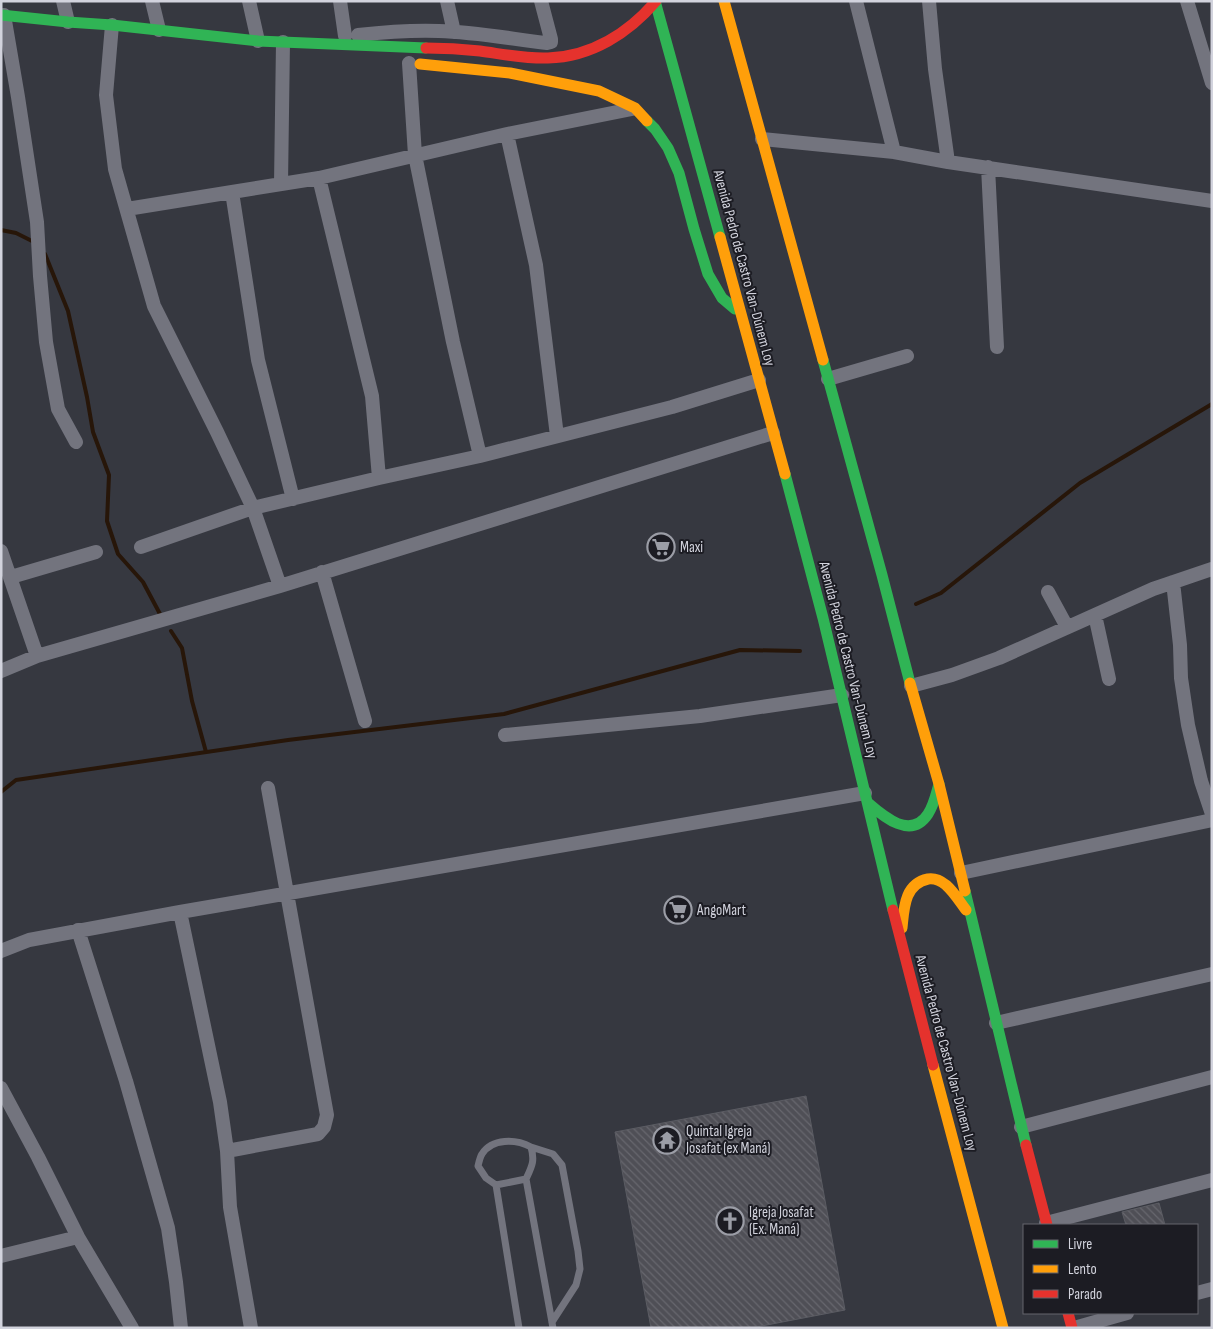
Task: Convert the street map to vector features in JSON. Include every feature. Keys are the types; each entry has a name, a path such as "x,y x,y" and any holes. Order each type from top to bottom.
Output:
{"highway":[{"path":"347,41 462,49 533,58 550,58 588,50 610,41 632,27 649,12 656,1"},
{"name":"Avenida Pedro de Castro Van-Dúnem Loy","path":"656,1 836,671 900,940 1003,1328"},
{"path":"724,1 939,784 1046,1224"},
{"path":"3,15 68,22 112,24 258,41 332,43"},
{"path":"347,41 400,60 510,73 599,91 635,108 655,129 668,148 679,173 708,274 722,298 740,313"},
{"path":"867,798 891,822 910,826 925,818 930,810 939,784"},
{"path":"900,940 905,900 915,885 922,880 930,878 943,882 951,889 971,917"},
{"path":"1068,1314 1073,1328"}],"street":[{"path":"63,1 68,22"},
{"path":"152,1 159,30"},
{"path":"249,1 258,41"},
{"path":"340,1 347,41"},
{"path":"447,1 454,32"},
{"path":"332,43 397,31 454,32 549,43 551,39 542,1"},
{"path":"856,1 894,152"},
{"path":"929,1 935,69 948,162"},
{"path":"1187,1 1212,83"},
{"path":"3,15 18,97 37,222 46,342 58,409 76,442"},
{"path":"112,24 106,95 115,169 154,306 253,508 280,586"},
{"path":"281,184 282,42"},
{"path":"400,60 415,155 453,342 480,456"},
{"path":"127,209 319,178 506,134 635,108"},
{"path":"506,134 536,265 557,436"},
{"path":"762,139 894,152 948,162 1212,201"},
{"path":"988,167 997,347"},
{"path":"319,178 372,396 379,478"},
{"path":"232,192 258,360 293,499"},
{"path":"828,379 908,356"},
{"path":"141,547 253,508 480,456 672,407 759,380"},
{"path":"1,671 38,656 280,586 773,433"},
{"path":"1,551 6,572 38,656"},
{"path":"6,572 96,552"},
{"path":"911,686 952,675 999,658 1153,589 1212,569"},
{"path":"322,572 365,721"},
{"path":"1172,582 1180,645 1181,678 1188,725 1201,781 1212,814"},
{"path":"1048,592 1067,627"},
{"path":"1095,616 1109,679"},
{"path":"506,736 700,716 842,695"},
{"path":"227,1151 318,1134 324,1127 327,1115 268,788"},
{"path":"1,951 29,940 288,892 867,798"},
{"path":"961,873 1212,820"},
{"path":"180,912 220,1102 227,1151 230,1207 251,1328"},
{"path":"78,930 126,1081 168,1228 181,1328"},
{"path":"996,1023 1212,974"},
{"path":"1022,1127 1212,1077"},
{"path":"1,1088 42,1164 78,1237 132,1328"},
{"path":"1046,1224 1212,1180"},
{"path":"1,1256 78,1237"},
{"path":"1198,1293 1212,1289"},
{"path":"1073,1328 1122,1314"}],"lane":[{"path":"519,1328 496,1185 486,1178 478,1166 481,1155 491,1145 508,1141 523,1143 554,1154 562,1165 580,1269 576,1285 553,1325"},
{"path":"531,1147 534,1156 526,1179 553,1325"},
{"path":"496,1185 526,1179"}],"building":[{"name":"Igreja Josafat (Ex. Maná)","path":"806,1096 845,1310 751,1328 651,1328 615,1132"},
{"path":"1159,1203 1165,1224 1126,1224 1122,1212"}],"waterway":[{"path":"1,230 16,233 34,242"},
{"path":"45,254 68,311 93,432 109,475 107,521 118,554 143,582 160,614"},
{"path":"916,604 941,593 1080,483 1212,404"},
{"path":"171,631 182,648 192,701 206,752"},
{"path":"1,792 16,780 288,740 504,714 740,650 800,651"}],"traffic: fast":[{"path":"655,1 720,237"},
{"path":"1,15 258,41 426,48"},
{"path":"647,121 668,148 679,173 708,274 722,298 735,309"},
{"path":"823,360 910,683"},
{"path":"785,474 823,618 893,910"},
{"path":"868,803 898,824 914,825 921,822 928,814 939,784"},
{"path":"965,891 1026,1145"}],"traffic: slow":[{"path":"724,1 823,360"},
{"path":"420,64 510,73 599,91 635,108 647,121"},
{"path":"720,237 785,474"},
{"path":"910,683 939,784 965,891"},
{"path":"902,928 905,905 910,892 914,886 928,879 937,880 946,885 966,910"},
{"path":"933,1065 1003,1328"}],"traffic: jam":[{"path":"426,48 473,50 531,58 564,57 594,48 608,41 634,23 656,1"},
{"path":"893,910 933,1065"},
{"path":"1026,1145 1047,1224"},
{"path":"1068,1314 1072,1328"}],"place":[{"name":"Maxi","path":"661,547"},
{"name":"AngoMart","path":"678,910"},
{"name":"Quintal Igreja Josafat (ex Maná)","path":"667,1140"},
{"name":"Igreja Josafat (Ex. Maná)","path":"730,1221"}]}
